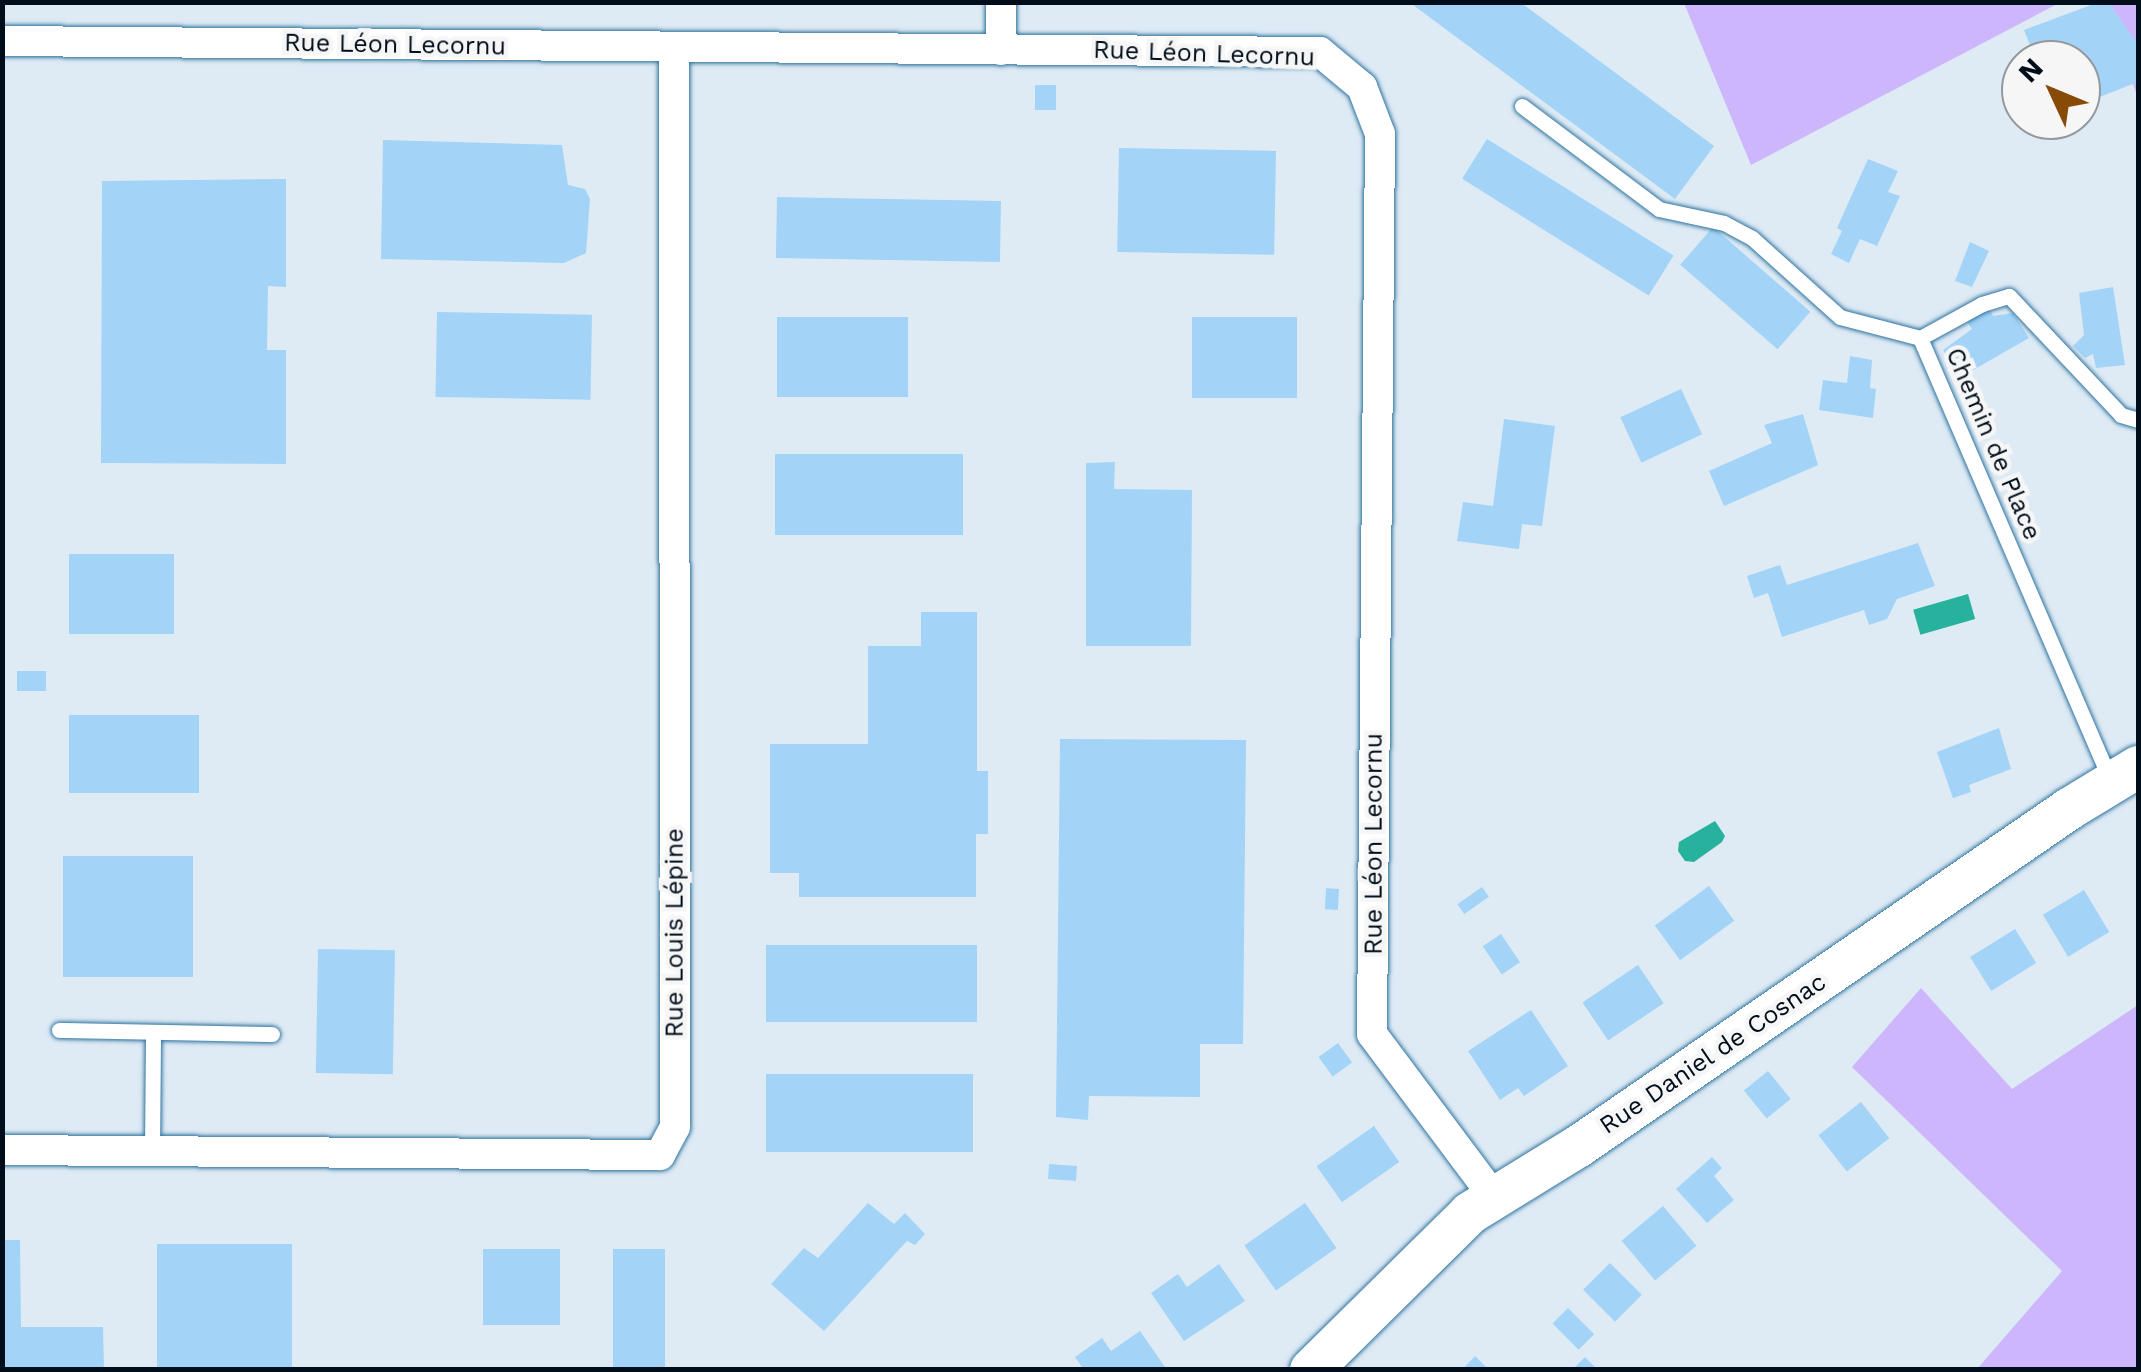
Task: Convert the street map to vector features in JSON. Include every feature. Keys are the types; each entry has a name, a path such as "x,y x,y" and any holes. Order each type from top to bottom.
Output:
{"street":[{"path":"1001,2 1002,50"},
{"name":"Rue Léon Lecornu","path":"2,41 1320,52 1362,86 1380,134 1372,1034 1493,1196"},
{"name":"Rue Louis Lépine","path":"2,1150 660,1156 675,1128 674,49"},
{"name":"Rue Daniel de Cosnac","path":"1311,1370 1444,1235 1493,1196 1579,1146 2125,775"}],"lane":[{"name":"Chemin de Place","path":"1522,106 1660,209 1724,223 1752,238 1840,316 1920,338 2125,775"},
{"path":"1920,338 1982,304 2009,296 2121,415 2138,420"},
{"path":"59,1030 272,1034"},
{"path":"152,1151 153,1034"}],"shaded area":[{"path":"1684,3 2059,3 1751,165"},
{"path":"2101,3 2138,3 2138,97"},
{"path":"1968,594 1975,619 1920,635 1913,610"},
{"path":"1715,821 1725,836 1722,842 1694,862 1685,861 1678,851 1679,842"},
{"path":"1921,988 2012,1089 2138,1005 2138,1369 1977,1369 2062,1271 1852,1067"}],"building":[{"path":"1409,2 1520,2 1714,146 1675,199"},
{"path":"2108,2 2138,44 2138,82 2101,96 2101,40 2028,40 2024,30"},
{"path":"1035,85 1056,85 1056,110 1035,110"},
{"path":"1487,139 1674,256 1649,295 1462,179"},
{"path":"383,140 562,145 568,185 585,189 590,199 586,253 564,263 381,259"},
{"path":"1119,148 1276,151 1274,255 1117,252"},
{"path":"1868,159 1898,171 1888,192 1900,196 1877,246 1860,239 1849,263 1831,254 1842,231 1837,228"},
{"path":"286,179 286,287 268,286 267,350 286,350 286,464 101,463 102,181"},
{"path":"777,197 1001,201 1000,262 776,258"},
{"path":"1713,227 1810,312 1778,349 1680,265"},
{"path":"1970,242 1989,251 1972,287 1955,281"},
{"path":"2113,287 2125,365 2096,368 2093,354 2085,358 2073,346 2084,335 2079,293"},
{"path":"1989,308 1993,316 2013,313 2029,338 1961,377 1943,350 1972,329 1966,320"},
{"path":"437,312 592,315 590,400 436,397"},
{"path":"777,317 908,317 908,397 777,397"},
{"path":"1192,317 1297,317 1297,398 1192,398"},
{"path":"1850,356 1872,360 1870,388 1876,389 1873,418 1819,410 1823,380 1847,383"},
{"path":"1681,389 1702,434 1641,463 1620,417"},
{"path":"1803,414 1818,465 1724,506 1709,471 1772,443 1764,425"},
{"path":"1504,419 1555,426 1542,526 1522,524 1519,549 1457,541 1463,502 1493,506"},
{"path":"775,454 963,454 963,535 775,535"},
{"path":"1115,462 1114,489 1192,490 1191,646 1086,646 1086,463"},
{"path":"1918,543 1935,586 1897,599 1887,619 1869,625 1864,610 1782,637 1768,593 1754,598 1747,576 1780,565 1787,585"},
{"path":"69,554 174,554 174,634 69,634"},
{"path":"921,612 977,612 977,771 988,771 988,834 976,834 976,897 799,897 799,873 770,873 770,744 868,744 868,646 921,646"},
{"path":"17,671 46,671 46,691 17,691"},
{"path":"69,715 199,715 199,793 69,793"},
{"path":"1999,728 2011,769 1969,785 1971,792 1953,798 1937,752"},
{"path":"1060,739 1246,740 1243,1044 1200,1044 1200,1097 1089,1096 1088,1120 1056,1117"},
{"path":"63,856 193,856 193,977 63,977"},
{"path":"1709,886 1734,921 1680,960 1655,925"},
{"path":"1482,887 1489,897 1464,914 1457,904"},
{"path":"1326,888 1339,889 1338,910 1325,909"},
{"path":"2084,890 2109,932 2068,957 2043,915"},
{"path":"2015,929 2036,963 1991,991 1970,957"},
{"path":"1501,934 1520,962 1502,974 1483,946"},
{"path":"766,945 977,945 977,1022 766,1022"},
{"path":"318,949 395,950 393,1074 316,1073"},
{"path":"1638,965 1664,1003 1608,1041 1582,1002"},
{"path":"1531,1010 1568,1066 1524,1096 1518,1088 1500,1100 1468,1051"},
{"path":"1338,1043 1352,1062 1333,1077 1319,1057"},
{"path":"1768,1071 1791,1099 1767,1118 1744,1091"},
{"path":"766,1074 973,1074 973,1152 766,1152"},
{"path":"1861,1102 1889,1138 1847,1171 1818,1135"},
{"path":"1374,1126 1399,1162 1342,1202 1317,1166"},
{"path":"1712,1157 1722,1168 1714,1176 1734,1200 1707,1223 1676,1189"},
{"path":"1049,1164 1077,1166 1076,1181 1048,1179"},
{"path":"868,1203 894,1224 905,1213 925,1234 915,1245 907,1241 824,1331 771,1284 804,1248 818,1258"},
{"path":"1305,1203 1337,1248 1276,1290 1244,1245"},
{"path":"1663,1206 1696,1246 1655,1281 1622,1241"},
{"path":"2,1240 20,1240 21,1327 103,1327 104,1370 2,1370"},
{"path":"157,1244 292,1244 292,1370 157,1370"},
{"path":"483,1249 560,1249 560,1325 483,1325"},
{"path":"613,1249 665,1249 665,1370 613,1370"},
{"path":"1610,1263 1642,1295 1615,1322 1583,1290"},
{"path":"1219,1264 1245,1301 1184,1341 1151,1293 1178,1274 1187,1287"},
{"path":"1568,1308 1594,1334 1579,1350 1552,1324"},
{"path":"1140,1331 1167,1370 1084,1370 1075,1357 1102,1338 1111,1351"},
{"path":"1475,1356 1489,1370 1462,1370"},
{"path":"1585,1357 1598,1370 1572,1370"}]}
